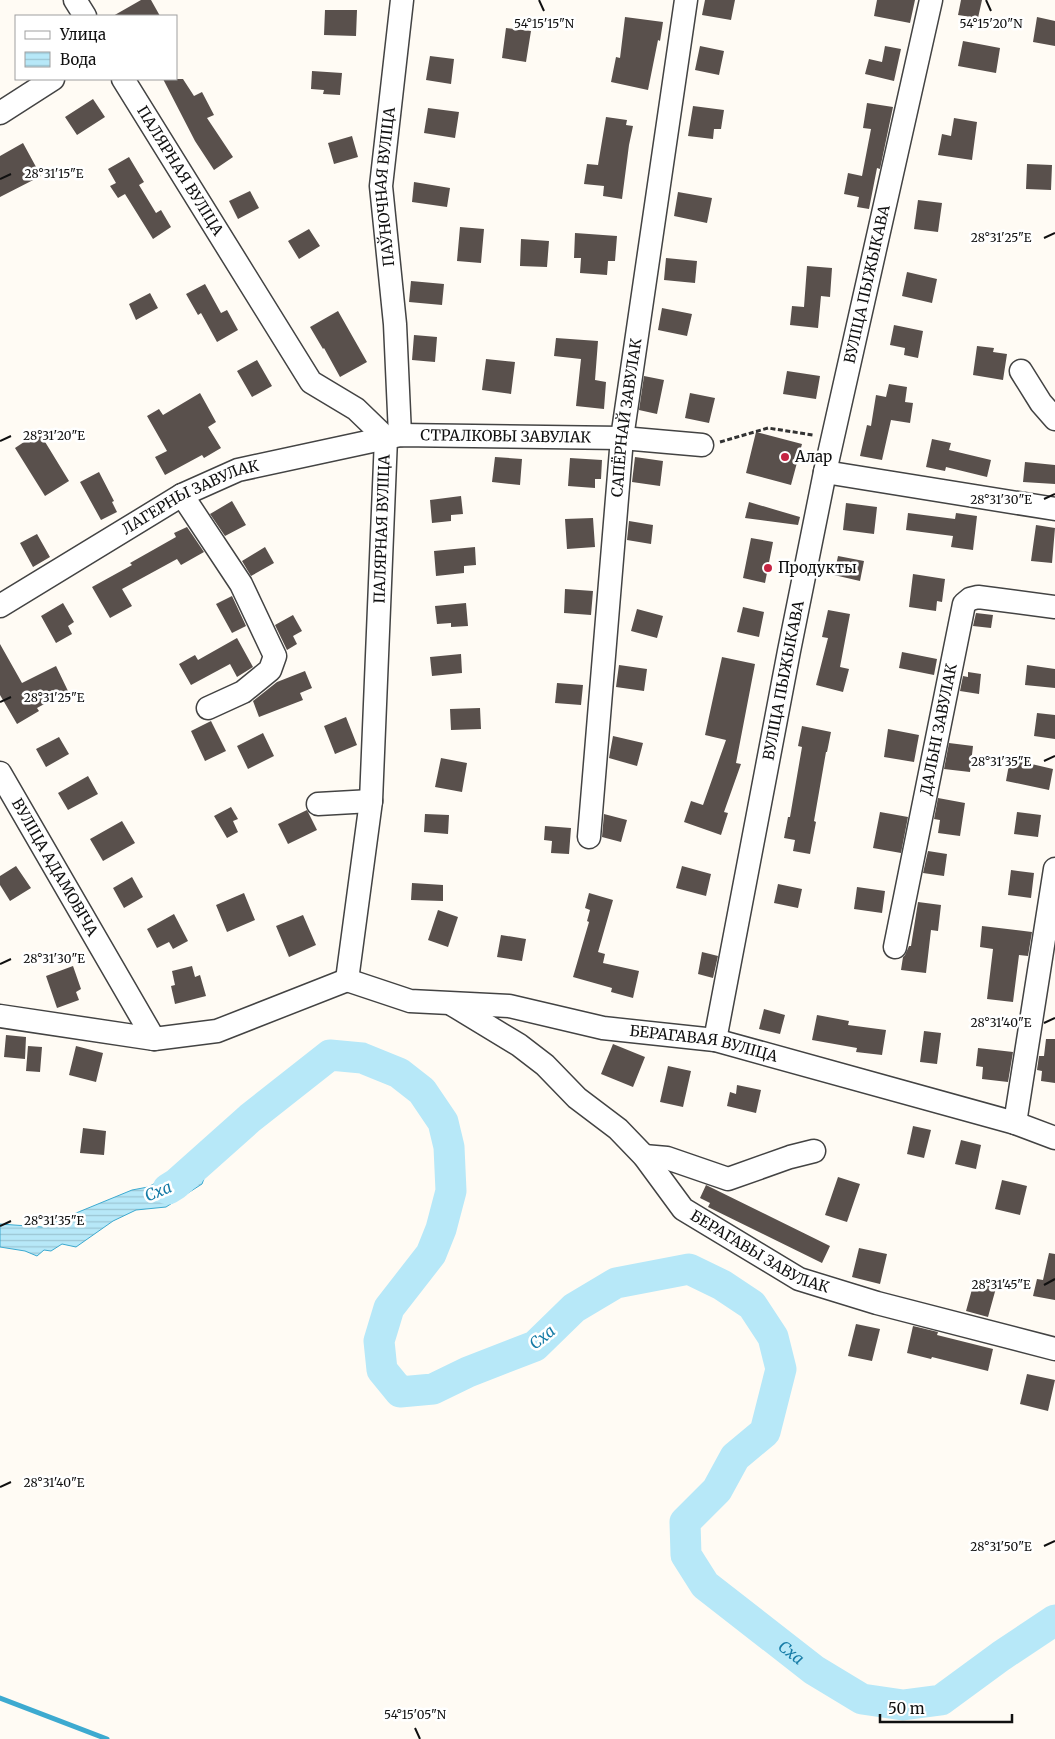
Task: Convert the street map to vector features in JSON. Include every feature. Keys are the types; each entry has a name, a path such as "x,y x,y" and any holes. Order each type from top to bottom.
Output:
{"street":[{"path":"75,0 83,15"},
{"name":"ПАЎНОЧНАЯ ВУЛІЦА","path":"393,437 395,324 382,186 402,0"},
{"name":"САПЁРНАЙ ЗАВУЛАК","path":"589,837 622,438 686,0"},
{"name":"ВУЛІЦА ПЫЖЫКАВА","path":"715,1040 825,472 931,0"},
{"path":"0,113 51,80"},
{"name":"ПАЛЯРНАЯ ВУЛІЦА","path":"124,80 311,382 356,409 393,437 371,801 347,980"},
{"path":"1021,371 1041,403 1055,419"},
{"name":"СТРАЛКОВЫ ЗАВУЛАК","path":"393,437 622,438 702,445"},
{"name":"ЛАГЕРНЫ ЗАВУЛАК","path":"0,606 182,495 238,470 393,437"},
{"path":"825,472 1055,509"},
{"path":"182,495 241,584 275,656 270,670 243,692 208,708"},
{"name":"ДАЛЬНІ ЗАВУЛАК","path":"895,947 964,604 970,598 978,597 1055,608"},
{"name":"ВУЛІЦА АДАМОВІЧА","path":"0,773 154,1040"},
{"path":"318,804 371,801"},
{"path":"1015,1124 1055,869"},
{"path":"0,1016 154,1040 217,1031 347,980"},
{"name":"БЕРАГАВАЯ ВУЛІЦА","path":"347,980 410,1001 509,1006 604,1028 715,1040 1015,1124 1055,1138"},
{"name":"БЕРАГАВЫ ЗАВУЛАК","path":"450,1004 519,1045 545,1065 578,1098 618,1129 644,1156 683,1209 799,1279 877,1303 1055,1350"},
{"path":"644,1156 667,1158 728,1179 790,1157 814,1151"}],"path":[{"path":"702,445 720,442 768,428 833,440"}],"water":[{"path":"193,1156 208,1168 202,1184 166,1207 136,1210 113,1221 76,1247 62,1244 51,1251 44,1250 37,1256 25,1251 0,1247 0,1224 42,1227 132,1190 148,1187 167,1177"}],"building":[{"path":"141,0 151,0 159,15 115,15"},
{"path":"705,0 735,0 731,20 702,15"},
{"path":"877,0 915,0 910,23 874,16"},
{"path":"961,0 982,0 978,18 958,15"},
{"path":"325,10 357,10 356,36 324,35"},
{"path":"625,17 663,22 648,90 611,82 616,57 620,58"},
{"path":"1037,17 1055,21 1055,46 1033,42"},
{"path":"506,28 531,31 526,62 502,58"},
{"path":"963,41 1000,48 996,73 958,66"},
{"path":"700,46 724,51 719,75 695,70"},
{"path":"885,46 901,49 894,81 865,74 869,59 882,62"},
{"path":"430,56 454,59 451,84 426,80"},
{"path":"312,71 342,73 340,95 323,94 324,90 311,89"},
{"path":"183,79 194,96 202,92 214,115 207,118 233,157 214,170 195,141 164,80"},
{"path":"93,99 105,117 77,135 65,117"},
{"path":"867,103 893,107 880,169 877,168 869,209 857,207 859,197 844,194 848,173 862,176 871,129 863,128"},
{"path":"693,106 724,110 721,129 714,129 713,139 688,136"},
{"path":"428,108 459,112 455,138 424,133"},
{"path":"606,117 627,120 626,125 633,126 622,199 603,196 604,186 584,184 587,164 598,165"},
{"path":"954,118 977,122 972,160 938,155 942,134 951,136"},
{"path":"352,136 358,157 334,164 328,143"},
{"path":"23,143 41,176 0,197 0,156"},
{"path":"129,157 144,182 139,185 156,213 161,210 171,227 153,239 125,194 118,198 110,186 116,183 108,169"},
{"path":"1027,164 1052,165 1051,190 1026,189"},
{"path":"414,182 450,188 447,207 412,202"},
{"path":"250,191 259,208 238,219 229,201"},
{"path":"678,192 712,198 707,223 674,216"},
{"path":"918,200 942,203 938,232 914,229"},
{"path":"460,227 484,229 481,263 457,261"},
{"path":"309,229 320,246 299,259 288,241"},
{"path":"575,233 617,236 615,261 608,261 607,275 580,273 581,258 574,258"},
{"path":"521,239 549,241 547,267 520,266"},
{"path":"666,258 697,261 695,283 664,280"},
{"path":"807,266 832,268 830,297 821,296 818,328 790,325 792,306 804,307"},
{"path":"907,272 937,279 932,303 902,296"},
{"path":"411,281 444,284 442,305 409,302"},
{"path":"205,284 221,313 227,310 238,330 217,342 201,313 198,315 186,294"},
{"path":"150,293 158,308 136,320 129,304"},
{"path":"662,308 692,314 687,336 658,330"},
{"path":"338,311 367,362 340,377 310,327"},
{"path":"894,325 923,331 918,358 904,355 905,348 890,345"},
{"path":"414,335 437,337 435,362 412,360"},
{"path":"556,338 598,341 595,380 606,382 604,409 576,406 581,359 554,356"},
{"path":"977,346 994,348 993,352 1007,354 1003,380 973,375"},
{"path":"486,359 515,362 511,394 482,390"},
{"path":"257,360 272,386 252,397 237,371"},
{"path":"787,371 820,376 816,399 783,394"},
{"path":"644,376 664,380 657,414 639,410"},
{"path":"889,384 907,387 905,402 913,403 910,423 891,420 882,460 860,456 867,425 871,426 876,395 886,397"},
{"path":"200,393 216,422 208,427 221,448 204,458 202,455 165,475 155,457 167,451 147,416 159,409 163,415"},
{"path":"690,393 715,398 709,423 685,418"},
{"path":"39,432 69,481 45,496 15,448"},
{"path":"756,432 802,444 791,485 746,473"},
{"path":"932,439 951,443 949,450 991,460 987,477 946,467 945,471 926,467"},
{"path":"495,457 522,459 520,485 492,482"},
{"path":"635,457 663,461 660,486 632,482"},
{"path":"570,458 602,460 601,479 595,479 595,488 568,486"},
{"path":"1025,462 1055,465 1055,484 1023,482"},
{"path":"99,472 114,501 112,502 117,512 101,520 80,482"},
{"path":"461,496 463,514 451,515 451,521 432,523 430,500"},
{"path":"232,501 246,525 225,536 210,514"},
{"path":"749,502 800,517 798,525 745,518"},
{"path":"846,503 877,507 874,534 843,530"},
{"path":"908,513 955,519 956,513 977,516 973,550 951,547 953,536 906,530"},
{"path":"593,518 595,547 567,549 565,519"},
{"path":"629,521 653,525 651,544 627,540"},
{"path":"1036,525 1055,528 1052,563 1031,561"},
{"path":"187,527 204,552 181,565 177,559 122,589 132,606 110,618 92,587 132,565 130,563 176,537 174,533"},
{"path":"37,534 50,557 33,567 20,543"},
{"path":"751,538 773,542 765,583 743,578"},
{"path":"265,547 274,563 251,576 242,561"},
{"path":"475,547 476,565 464,566 464,573 436,576 434,551"},
{"path":"838,556 864,561 860,581 834,575"},
{"path":"913,574 945,579 942,602 937,601 936,611 909,607"},
{"path":"565,589 593,591 591,615 564,613"},
{"path":"232,596 246,626 232,633 216,604"},
{"path":"63,603 74,622 68,626 72,634 56,643 41,616"},
{"path":"466,603 468,626 451,627 451,623 437,624 435,606"},
{"path":"743,607 764,612 759,637 737,632"},
{"path":"637,609 663,616 657,638 631,631"},
{"path":"828,610 850,614 840,667 849,669 843,692 816,685 828,638 822,637"},
{"path":"976,613 993,615 991,628 973,626"},
{"path":"293,615 302,631 293,636 297,644 287,650 275,625"},
{"path":"237,638 253,667 237,677 230,664 191,685 179,664 195,655 198,660"},
{"path":"0,644 22,683 56,666 68,691 37,708 39,711 17,724 0,695"},
{"path":"902,652 937,659 934,675 899,668"},
{"path":"461,654 462,673 432,676 430,657"},
{"path":"722,657 755,664 736,763 741,764 724,812 728,813 721,835 684,822 691,801 703,805 726,740 705,735"},
{"path":"619,665 647,669 644,691 616,687"},
{"path":"1027,665 1055,669 1055,688 1025,685"},
{"path":"305,671 312,688 300,693 303,700 259,717 253,701 277,682"},
{"path":"968,672 981,674 979,694 960,691 963,676 968,677"},
{"path":"557,683 583,685 581,705 555,703"},
{"path":"480,708 481,729 451,730 450,709"},
{"path":"1037,713 1055,715 1055,739 1034,736"},
{"path":"346,717 357,745 335,754 324,726"},
{"path":"211,721 226,751 205,761 191,731"},
{"path":"802,726 831,732 814,821 816,822 810,854 793,851 795,840 784,838 788,817 790,817 802,747 798,746"},
{"path":"888,729 919,735 914,762 884,757"},
{"path":"263,733 274,756 248,769 237,746"},
{"path":"613,736 643,743 637,766 609,758"},
{"path":"59,737 69,754 46,767 36,749"},
{"path":"949,743 973,746 970,772 944,769"},
{"path":"441,758 467,763 462,792 435,787"},
{"path":"1010,759 1053,769 1049,790 1006,781"},
{"path":"88,776 98,794 68,810 58,793"},
{"path":"938,798 965,803 960,836 938,833 940,820 934,819"},
{"path":"231,807 238,819 233,821 238,832 227,838 214,816"},
{"path":"307,810 317,830 288,844 278,824"},
{"path":"880,812 908,817 901,853 873,848"},
{"path":"1017,812 1041,815 1038,837 1014,834"},
{"path":"425,814 449,815 448,834 424,832"},
{"path":"604,814 627,820 621,842 602,837"},
{"path":"122,821 135,843 103,861 90,839"},
{"path":"545,826 571,828 569,854 551,853 552,841 544,840"},
{"path":"928,851 947,854 944,876 923,873"},
{"path":"16,866 31,888 10,901 0,885 0,876"},
{"path":"682,866 711,874 706,896 676,888"},
{"path":"1011,870 1034,873 1031,898 1008,895"},
{"path":"132,877 143,897 124,908 113,888"},
{"path":"412,883 443,885 443,901 411,900"},
{"path":"778,884 802,889 798,908 774,903"},
{"path":"857,887 885,891 882,913 854,909"},
{"path":"244,893 255,920 227,932 216,905"},
{"path":"589,893 613,900 598,952 605,954 603,963 639,971 633,998 611,992 612,988 573,977 589,922 587,921 590,910 585,908"},
{"path":"918,902 941,905 938,931 931,930 926,973 901,970 903,957 909,946 911,946"},
{"path":"438,910 458,917 448,947 428,940"},
{"path":"174,914 188,941 173,949 169,942 157,948 147,929"},
{"path":"303,915 316,945 289,957 276,926"},
{"path":"982,926 1032,932 1028,956 1019,955 1013,1002 987,999 993,949 980,947"},
{"path":"501,935 526,939 522,961 497,957"},
{"path":"702,952 718,956 713,978 698,974"},
{"path":"73,966 81,989 76,992 79,1000 57,1008 46,976"},
{"path":"192,966 195,977 200,975 206,996 175,1004 171,986 175,985 172,971"},
{"path":"764,1009 785,1015 780,1034 759,1029"},
{"path":"817,1015 849,1021 848,1025 886,1030 882,1055 856,1052 857,1048 812,1040"},
{"path":"924,1031 941,1033 937,1064 920,1062"},
{"path":"6,1035 26,1037 25,1059 4,1057"},
{"path":"1046,1039 1055,1039 1055,1083 1041,1081 1042,1071 1037,1070 1039,1056 1044,1056"},
{"path":"613,1044 645,1057 633,1087 601,1074"},
{"path":"28,1046 42,1047 40,1072 26,1071"},
{"path":"76,1046 103,1053 96,1082 69,1075"},
{"path":"978,1048 1013,1052 1008,1082 982,1079 983,1067 976,1066"},
{"path":"668,1066 691,1071 683,1107 660,1102"},
{"path":"737,1085 761,1090 756,1113 727,1106 730,1092 736,1094"},
{"path":"913,1126 931,1130 924,1158 907,1154"},
{"path":"83,1128 106,1131 104,1155 80,1153"},
{"path":"961,1140 981,1145 976,1169 955,1164"},
{"path":"838,1177 860,1184 847,1222 825,1215"},
{"path":"1002,1180 1027,1186 1020,1215 995,1209"},
{"path":"706,1185 830,1246 822,1263 708,1207 710,1203 700,1198"},
{"path":"859,1248 887,1254 880,1284 852,1277"},
{"path":"1049,1253 1055,1254 1055,1300 1033,1296 1037,1279 1043,1280"},
{"path":"974,1282 996,1288 988,1317 966,1311"},
{"path":"856,1324 880,1329 872,1361 848,1356"},
{"path":"913,1326 938,1332 937,1335 993,1349 988,1371 932,1357 931,1359 907,1353"},
{"path":"1027,1374 1055,1380 1048,1411 1020,1404"}],"waterway":[{"name":"Сха","path":"168,1189 250,1118 330,1055 362,1058 399,1073 422,1091 443,1122 449,1147 451,1191 441,1229 431,1254 389,1308 379,1341 382,1370 400,1392 433,1389 468,1372 535,1346 574,1308 616,1283 689,1269 722,1285 752,1305 773,1337 781,1369 765,1432 735,1457 717,1490 685,1522 686,1555 705,1585 814,1670 862,1699 903,1705 941,1700 1001,1656 1055,1620"},
{"path":"0,1698 107,1739"}],"place":[{"name":"Алар","path":"785,457"},
{"name":"Продукты","path":"768,568"}]}
